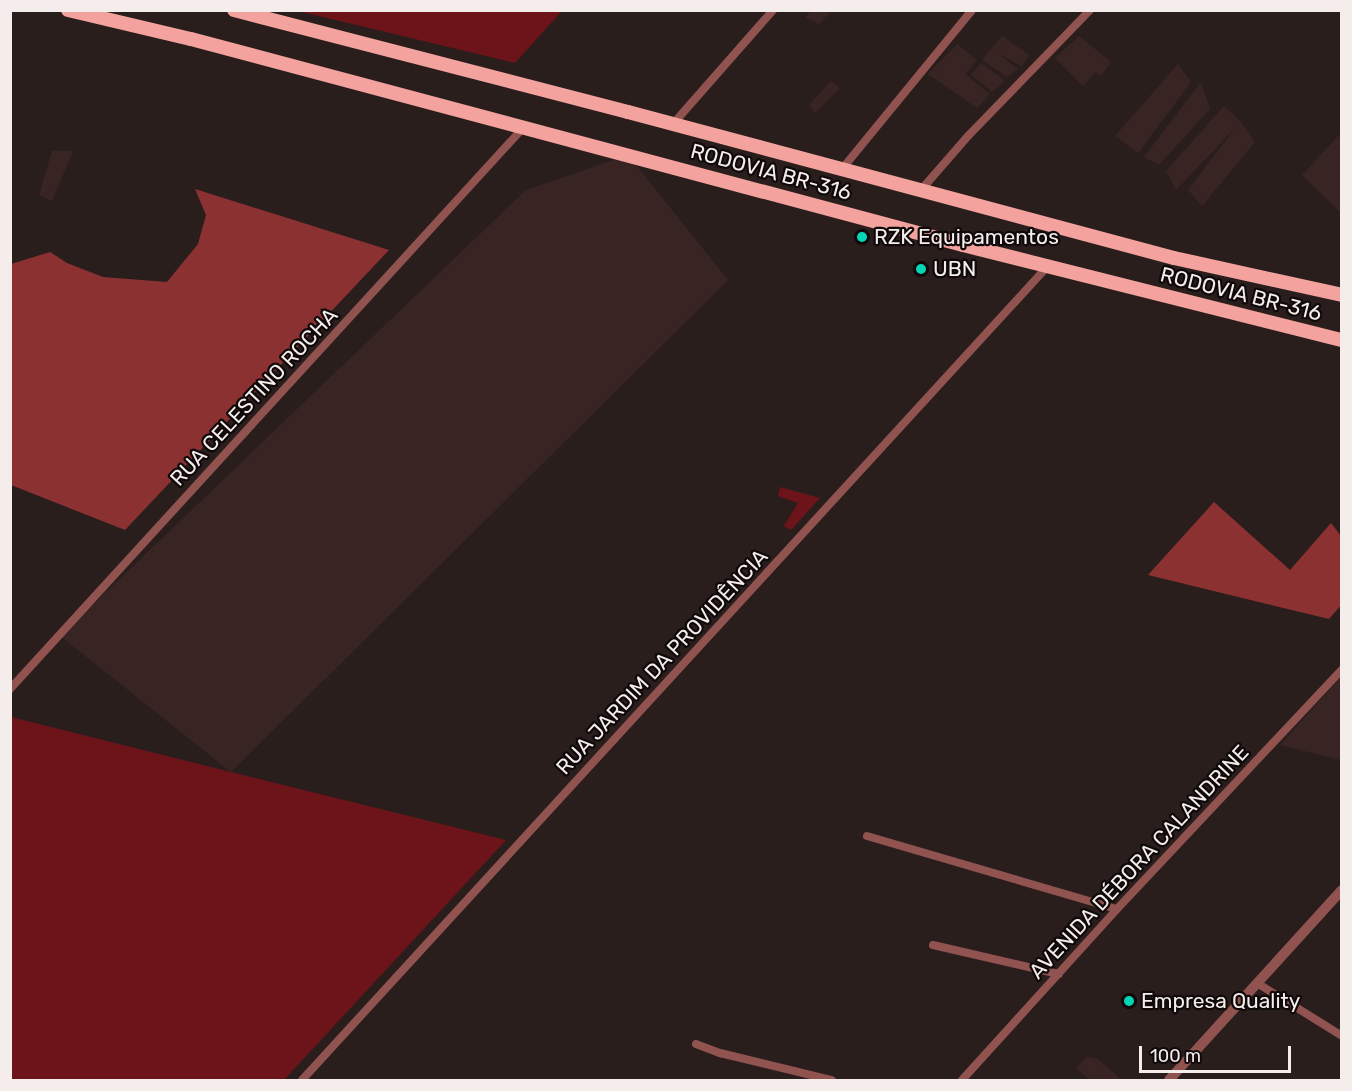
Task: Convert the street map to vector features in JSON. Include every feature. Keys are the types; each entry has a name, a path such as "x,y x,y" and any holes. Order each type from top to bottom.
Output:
{"highway":[{"name":"RODOVIA BR-316","path":"68,10 191,39 1047,267 1341,340"},
{"name":"RODOVIA BR-316","path":"234,10 1174,258 1341,295"}],"street":[{"path":"673,124 773,10"},
{"path":"842,169 972,10"},
{"path":"921,190 969,135 1089,10"},
{"name":"RUA CELESTINO ROCHA","path":"10,689 523,128"},
{"name":"RUA JARDIM DA PROVIDÊNCIA","path":"302,1080 1047,267"},
{"name":"AVENIDA DÉBORA CALANDRINE","path":"962,1080 1117,909 1341,669"},
{"path":"867,836 1117,909"},
{"path":"1169,1080 1341,890"},
{"path":"933,945 1059,974"},
{"path":"1257,983 1341,1036"},
{"path":"696,1044 720,1053 832,1080"}],"shaded area":[{"path":"298,11 562,11 515,63"},
{"path":"811,11 831,11 819,24 805,17"},
{"path":"1002,36 1029,55 1022,66 997,53 1018,69 1007,77 982,60"},
{"path":"1079,36 1111,62 1101,76 1096,72 1083,86 1055,58"},
{"path":"957,44 977,60 965,74 990,94 977,108 928,74"},
{"path":"981,63 1005,81 992,92 971,75"},
{"path":"1178,64 1191,82 1138,153 1115,136"},
{"path":"831,81 840,88 815,113 809,105"},
{"path":"1201,82 1210,109 1159,165 1144,157"},
{"path":"1224,106 1241,122 1255,142 1202,206 1188,190 1235,128 1176,190 1166,171"},
{"path":"1341,133 1341,213 1302,175"},
{"path":"52,151 73,151 52,201 39,195"},
{"path":"628,155 728,280 231,772 60,636 526,190"},
{"path":"195,189 389,250 125,530 11,485 11,264 50,252 67,263 103,277 167,282 198,244 206,215"},
{"path":"780,487 820,498 791,530 784,526 798,503 778,496"},
{"path":"1214,502 1290,570 1331,523 1341,536 1342,604 1329,619 1148,575"},
{"path":"1341,677 1341,760 1280,745"},
{"path":"11,717 506,840 284,1080 11,1080"},
{"path":"1087,1057 1098,1059 1122,1080 1090,1080 1076,1068"}],"place":[{"name":"RZK Equipamentos","path":"862,237"},
{"name":"UBN","path":"921,269"},
{"name":"Empresa Quality","path":"1129,1001"}]}
